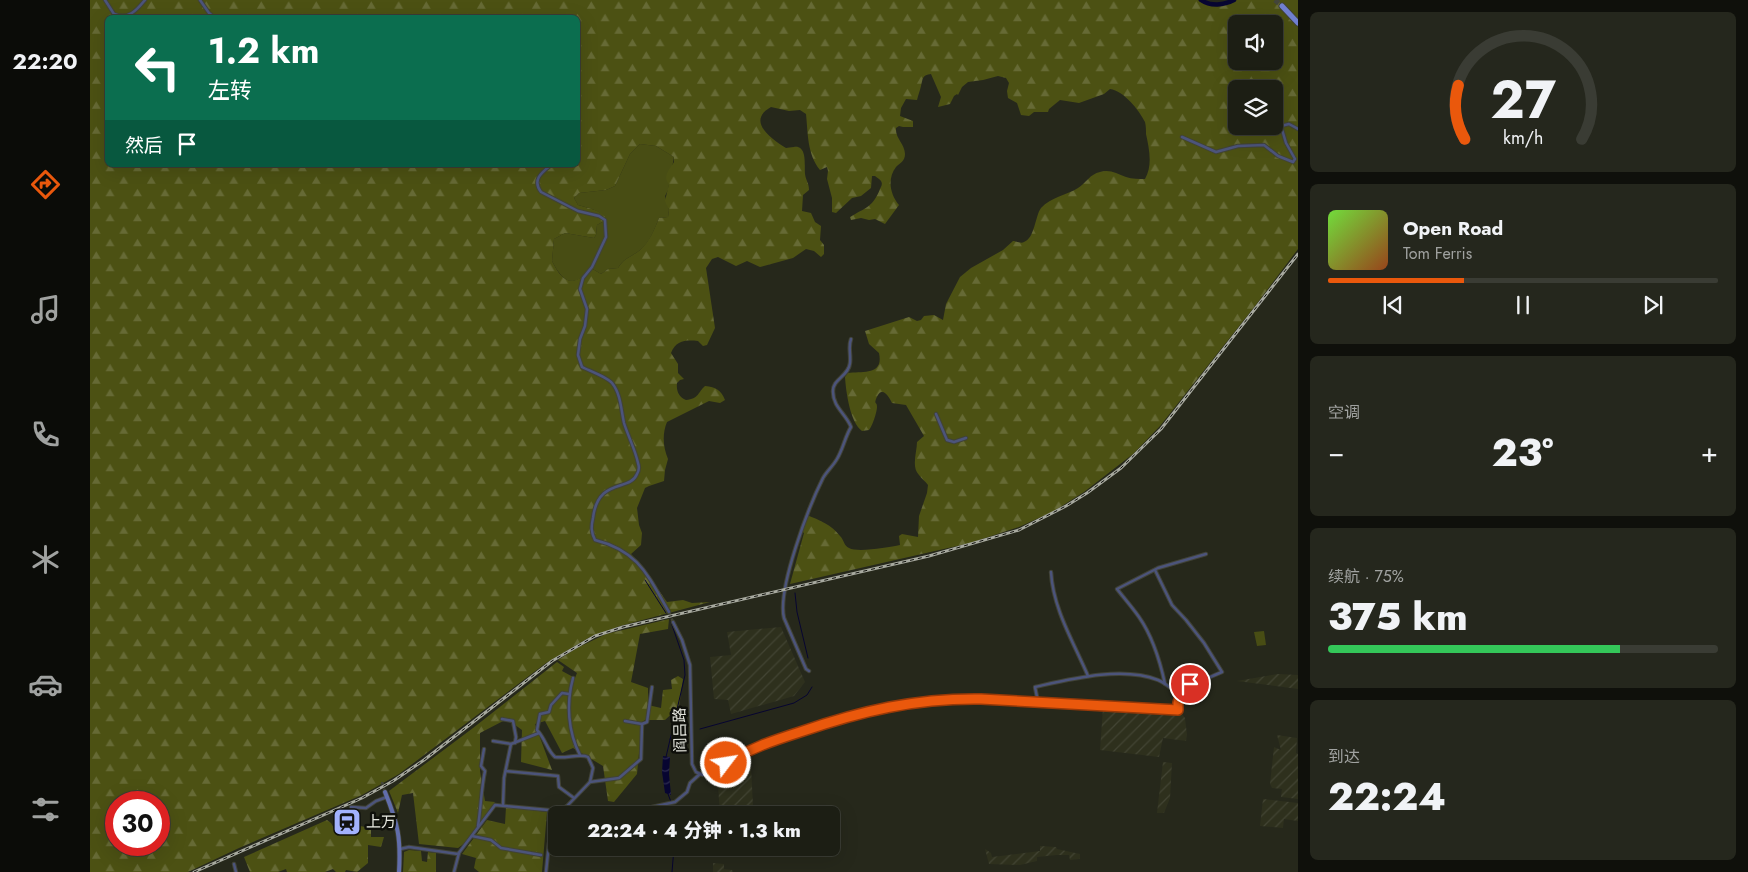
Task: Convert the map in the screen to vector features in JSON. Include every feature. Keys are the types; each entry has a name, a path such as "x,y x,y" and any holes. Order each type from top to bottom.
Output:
{"main road":[{"path":"1282,6 1298,23"},
{"path":"385,792 398,829 400,849 399,872"}],"street":[{"path":"105,0 114,14 117,15"},
{"path":"129,15 145,0"},
{"path":"200,0 211,15"},
{"path":"1182,137 1216,152 1238,146 1264,145 1278,156 1293,162 1295,159 1286,143 1281,126 1288,124 1298,129"},
{"path":"549,167 537,179 538,188 541,192 573,209 599,216 605,220 606,237 592,267 583,278 580,289 587,309 578,355 582,367 611,382 617,391 624,424 639,463 636,477 628,483 613,486 602,494 594,505 591,531 595,540 625,551 642,567 669,612"},
{"path":"809,672 806,669 781,609 791,562 811,508 824,476 837,459 851,427 848,418 838,409 832,392 834,384 846,373 850,364 850,339"},
{"path":"936,414 947,440 954,442 966,438"},
{"path":"1165,684 1158,654 1146,628 1139,616 1117,589 1155,570 1206,554"},
{"path":"657,806 675,802 687,792 690,783 700,774 711,773 744,752 763,744 822,724 902,704 959,699 1178,710 1179,696 1182,689 1222,672 1204,643 1172,605 1155,570"},
{"path":"1051,572 1052,588 1060,612 1088,676"},
{"name":"阎吕路","path":"673,622 682,640 690,665 692,764 694,770 700,774"},
{"path":"1038,703 1036,687 1101,674 1138,676 1153,679 1165,684 1179,696"},
{"path":"573,678 568,710 572,738 580,756"},
{"path":"625,721 642,724 647,722 652,687"},
{"path":"454,872 459,853 495,804 559,811 568,806 590,782 593,768 588,756 555,757 537,730 540,714 549,712 551,705 562,693 569,694"},
{"path":"502,719 513,721 516,737 515,743"},
{"path":"590,782 619,778 641,760 642,724"},
{"path":"493,741 511,744 540,733"},
{"path":"503,805 511,744"},
{"path":"478,828 482,796 481,787 485,771 481,766 484,749"},
{"path":"506,771 558,776 559,787 574,798"},
{"path":"351,807 366,808 376,801 387,797"},
{"path":"472,836 491,840 501,848 541,855"},
{"path":"400,849 409,847 459,853"},
{"path":"546,872 548,853"},
{"path":"234,864 236,872"}],"shaded area":[{"path":"781,627 805,682 794,696 731,714 728,700 714,699 710,657 731,655 727,632"},
{"path":"1278,674 1298,675 1298,689 1237,681"},
{"path":"1103,708 1151,711 1152,714 1159,715 1162,711 1182,714 1185,718 1186,741 1163,738 1159,757 1100,750"},
{"path":"1277,735 1297,738 1298,799 1281,797 1282,789 1272,788 1270,784 1274,747 1281,750"},
{"path":"741,761 751,767 753,806 719,806 718,785 713,780 713,773"},
{"path":"1163,762 1172,763 1170,798 1164,813 1157,813"},
{"path":"1263,799 1298,803 1298,821 1284,819 1283,828 1260,826"},
{"path":"1040,846 1056,847 1057,849 1080,854 1080,859 1070,860 1069,855 1057,855 1037,857 1037,861 1020,865 989,864 985,849 991,853 992,857 1040,851"},
{"path":"713,863 724,864 724,869 732,870 733,872 713,872"}],"green space":[{"path":"90,0 1198,0 1202,3 1217,5 1227,4 1236,0 1298,0 1298,249 1160,426 1133,454 1084,492 1054,511 1019,527 970,543 790,584 804,533 801,531 807,515 829,526 837,532 846,546 853,549 874,549 900,545 899,536 902,534 918,537 919,516 928,485 915,468 915,459 917,442 924,436 906,405 892,403 883,392 876,399 876,412 869,430 862,431 858,427 849,406 845,377 848,373 871,371 878,366 880,360 879,353 869,344 865,331 909,317 917,321 921,320 924,316 934,315 943,320 946,304 960,277 971,268 1003,250 1013,241 1021,243 1028,240 1033,232 1039,212 1045,204 1078,188 1093,175 1104,171 1110,171 1128,178 1145,179 1150,157 1145,122 1130,102 1115,90 1110,89 1104,94 1079,103 1060,100 1048,112 1034,112 1029,116 1021,115 1017,103 1008,98 1009,83 1006,78 998,76 968,82 962,87 958,95 954,96 950,104 938,107 941,97 931,74 928,74 924,76 917,100 906,99 901,108 900,116 913,121 913,127 899,126 896,128 905,154 903,160 891,176 893,196 899,205 885,224 875,219 861,218 851,220 850,217 874,200 882,185 881,180 872,176 871,188 861,196 852,198 836,213 832,212 832,198 827,179 827,167 820,170 813,157 809,143 806,114 800,110 789,111 771,107 764,112 761,124 768,135 780,144 786,148 798,147 803,153 809,190 803,195 802,211 811,213 815,222 821,226 820,240 824,245 824,254 821,257 814,251 806,249 793,258 760,267 747,261 736,266 718,257 712,259 706,268 715,328 707,345 703,346 698,341 686,341 679,343 671,353 678,364 678,373 684,379 677,383 677,389 682,397 686,400 693,398 705,386 718,390 725,400 720,403 709,401 667,422 664,440 668,459 664,481 645,488 637,508 642,533 641,545 631,554 667,602 683,600 692,603 710,602 620,626 590,637 546,663 399,774 362,795 188,872 90,872","holes":["640,144 656,146 674,157 674,162 666,175 669,184 665,201 669,210 668,217 659,218 643,247 625,260 618,268 608,269 601,274 591,268 579,279 574,281 565,279 560,275 552,261 554,239 565,233 594,238 597,225 604,221 605,217 596,210 578,205 574,198 579,193 606,190 615,186 630,154"]},
{"path":"640,144 656,146 674,157 668,190 665,196 669,210 668,217 659,218 646,243 618,268 608,269 601,274 591,268 579,279 569,281 560,274 552,261 554,239 565,233 594,238 597,225 604,221 605,218 596,211 578,205 574,198 579,193 606,190 615,186 630,154"},
{"path":"669,619 668,629 640,634 631,682 648,688 648,705 661,708 663,690 672,689 671,680 678,676 683,679 679,707 665,720 645,720 642,722 637,774 614,802 608,801 603,766 573,748 562,753 545,721 535,724 552,770 521,762 522,730 507,719 480,733 480,771 485,801 495,802 465,843 458,848 419,844 413,793 402,795 398,813 389,791 557,662 564,667 562,671 575,678 577,673 558,660 577,648 606,634"},
{"path":"1264,631 1266,645 1257,646 1254,632"},
{"path":"506,807 547,812 542,872 479,872 474,868 476,858 462,854 487,820 505,824"},
{"path":"327,820 336,832 339,831 340,833 360,826 371,828 371,837 384,837 381,847 368,845 368,863 357,872 346,870 345,872 336,872 333,869 325,872 287,872 286,869 278,872 250,872 244,857"},
{"path":"409,850 421,851 422,861 427,862 428,852 436,853 436,872 403,872 404,852"}],"water":[{"path":"663,756 670,757 671,795 665,793 662,772"}],"waterway":[{"path":"1201,0 1209,4 1226,3 1234,0"},
{"path":"645,580 666,613"},
{"path":"795,593 797,612 808,658"},
{"path":"666,757 685,675 684,660 671,622"},
{"path":"700,729 794,703 807,695 812,687"},
{"path":"670,739 686,734"},
{"path":"668,794 673,806"},
{"path":"672,872 673,856"}],"tunnel":[{"path":"1275,0 1282,6"},
{"path":"669,612 673,622"},
{"path":"382,782 385,792"}],"railway":[{"path":"194,872 362,798 393,781 424,760 552,661 595,636 623,627 929,556 1019,530 1066,506 1121,468 1161,429 1298,254"}],"place":[{"name":"上万","path":"347,822"}],"route":[{"path":"726,763 744,752 763,744 822,724 918,701 981,699 1178,710 1182,689 1190,684"}]}
